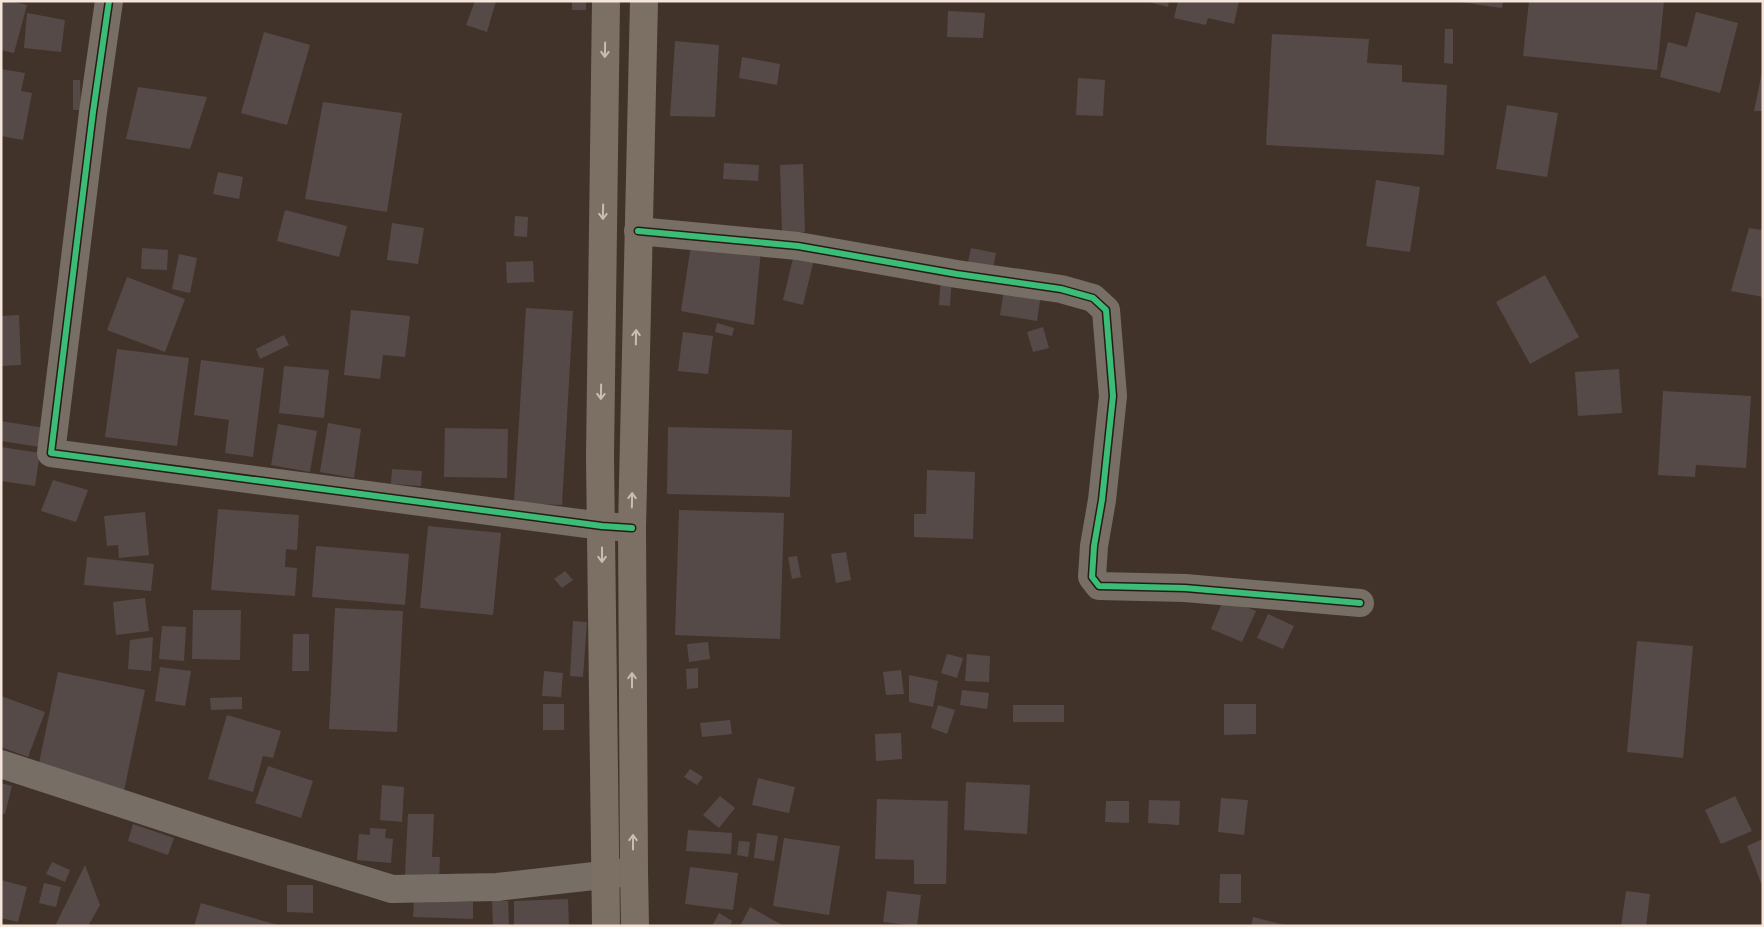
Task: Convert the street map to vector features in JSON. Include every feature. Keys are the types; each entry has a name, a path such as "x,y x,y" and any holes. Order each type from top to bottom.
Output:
{"main road":[{"path":"606,1 600,457 606,926"},
{"path":"636,926 632,528 644,1"}],"street":[{"path":"109,1 50,452 602,526 632,528"},
{"path":"638,231 798,246 957,274 1061,289 1093,298 1106,310 1113,396 1102,500 1093,561 1092,577 1098,586 1185,588 1360,603"},
{"path":"1,764 392,889 497,887 634,871"}],"building":[{"path":"1,1 11,1 27,5 14,53 1,50"},
{"path":"475,1 496,1 487,32 466,25"},
{"path":"572,1 586,1 586,10 572,10"},
{"path":"1145,1 1169,1 1168,7"},
{"path":"1178,1 1239,1 1234,24 1208,18 1206,25 1174,18"},
{"path":"1452,1 1503,1 1502,8"},
{"path":"1529,1 1664,1 1657,70 1523,56"},
{"path":"948,11 985,13 983,38 947,37"},
{"path":"1696,12 1738,23 1720,93 1660,77 1668,42 1687,47"},
{"path":"27,13 65,20 61,52 24,48"},
{"path":"1445,29 1453,29 1453,64 1444,63"},
{"path":"264,32 310,45 287,125 241,113"},
{"path":"1272,34 1369,39 1367,63 1402,65 1402,82 1447,85 1444,155 1266,145"},
{"path":"675,41 719,45 715,117 670,116"},
{"path":"742,57 780,64 777,85 739,78"},
{"path":"1,69 25,73 21,91 32,93 23,140 1,136"},
{"path":"1762,72 1763,111 1754,111"},
{"path":"1078,78 1105,80 1103,116 1076,115"},
{"path":"73,80 80,80 81,110 73,110"},
{"path":"138,87 207,97 190,149 126,139"},
{"path":"323,102 402,113 387,212 305,199"},
{"path":"1507,105 1558,113 1547,177 1496,169"},
{"path":"724,163 759,165 758,181 723,179"},
{"path":"803,164 805,232 782,233 780,165"},
{"path":"218,172 243,177 239,199 213,194"},
{"path":"1376,180 1420,187 1410,252 1366,246"},
{"path":"285,210 347,226 339,257 277,241"},
{"path":"515,216 528,217 527,237 514,236"},
{"path":"392,223 424,228 418,264 387,260"},
{"path":"1749,228 1763,230 1763,297 1731,291"},
{"path":"692,238 761,250 754,325 681,311"},
{"path":"142,248 168,250 167,270 141,269"},
{"path":"971,248 996,253 993,269 968,263"},
{"path":"795,250 815,255 803,305 783,300"},
{"path":"179,254 197,258 190,293 172,289"},
{"path":"533,261 534,282 507,283 506,262"},
{"path":"941,275 952,276 950,306 939,305"},
{"path":"1545,275 1579,337 1530,364 1496,302"},
{"path":"127,277 185,299 165,352 107,330"},
{"path":"1005,283 1042,288 1037,321 1000,315"},
{"path":"526,308 573,311 562,505 514,503"},
{"path":"351,310 410,316 405,357 383,355 380,379 344,375"},
{"path":"19,315 21,365 1,366 1,316"},
{"path":"717,323 734,328 732,336 715,332"},
{"path":"1043,327 1049,348 1033,352 1027,332"},
{"path":"683,332 713,336 708,374 678,371"},
{"path":"284,335 289,345 260,359 256,349"},
{"path":"117,349 189,358 177,446 105,437"},
{"path":"201,360 264,368 253,457 225,453 229,420 194,415"},
{"path":"284,366 329,370 324,418 279,413"},
{"path":"1619,369 1622,413 1578,416 1575,372"},
{"path":"1663,391 1751,396 1746,468 1696,465 1695,477 1658,475"},
{"path":"1,421 45,428 40,447 1,441"},
{"path":"328,423 361,429 354,478 320,472"},
{"path":"278,424 317,431 310,472 271,465"},
{"path":"668,427 792,430 790,497 667,494"},
{"path":"445,428 508,429 507,478 444,477"},
{"path":"1,447 40,453 35,486 1,481"},
{"path":"392,469 422,471 421,486 391,484"},
{"path":"927,470 975,472 973,539 914,537 914,514 926,514"},
{"path":"53,480 88,490 76,522 41,511"},
{"path":"218,509 299,515 297,550 286,549 285,567 297,568 295,596 211,590"},
{"path":"679,510 784,513 780,639 675,635"},
{"path":"145,512 149,555 119,558 118,545 107,546 104,516"},
{"path":"428,526 501,533 493,615 420,608"},
{"path":"316,546 409,554 405,605 312,597"},
{"path":"846,552 851,580 836,583 831,554"},
{"path":"797,556 801,577 792,579 788,557"},
{"path":"87,557 154,564 151,591 84,585"},
{"path":"565,571 573,580 562,588 554,579"},
{"path":"145,598 149,631 116,635 113,602"},
{"path":"1224,598 1256,611 1242,642 1211,629"},
{"path":"335,608 403,611 397,732 329,729"},
{"path":"193,610 241,610 240,660 192,659"},
{"path":"1268,614 1294,626 1283,649 1257,638"},
{"path":"573,621 587,622 583,677 570,676"},
{"path":"162,626 186,627 184,661 159,659"},
{"path":"293,634 309,634 309,671 292,671"},
{"path":"153,637 151,671 128,669 130,640"},
{"path":"1637,641 1693,646 1683,758 1627,752"},
{"path":"708,642 710,659 689,662 687,644"},
{"path":"947,654 963,658 957,678 941,673"},
{"path":"967,654 990,656 989,682 965,681"},
{"path":"160,667 191,671 185,706 155,701"},
{"path":"698,668 698,688 687,689 686,669"},
{"path":"901,670 904,694 886,695 883,672"},
{"path":"544,671 563,673 561,697 542,696"},
{"path":"58,672 145,690 124,791 37,773"},
{"path":"909,675 938,681 933,707 909,702"},
{"path":"962,690 989,693 987,709 960,705"},
{"path":"1,696 45,712 28,757 1,747"},
{"path":"242,697 242,709 211,710 210,698"},
{"path":"543,704 564,704 564,730 543,730"},
{"path":"1224,704 1256,704 1256,734 1224,735"},
{"path":"938,705 955,710 947,734 931,728"},
{"path":"1013,705 1064,705 1064,722 1013,722"},
{"path":"227,715 281,731 273,758 263,756 253,792 208,779"},
{"path":"730,720 732,734 702,737 700,723"},
{"path":"901,733 902,759 876,761 875,734"},
{"path":"268,766 313,781 301,818 255,803"},
{"path":"690,769 703,777 697,785 684,777"},
{"path":"758,778 795,787 789,813 752,805"},
{"path":"966,782 1030,785 1027,834 964,830"},
{"path":"1,783 12,786 5,814 1,813"},
{"path":"382,785 404,787 402,822 380,820"},
{"path":"720,796 735,808 719,828 703,815"},
{"path":"1735,796 1752,831 1721,844 1705,810"},
{"path":"1221,798 1248,800 1244,835 1218,832"},
{"path":"877,799 948,801 946,884 914,884 914,860 875,859"},
{"path":"1149,800 1180,801 1179,825 1148,823"},
{"path":"1106,801 1129,801 1129,823 1105,822"},
{"path":"408,814 434,814 432,857 440,857 439,882 405,875"},
{"path":"133,824 174,838 168,855 128,841"},
{"path":"370,828 386,829 385,838 393,839 391,863 357,860 359,834 370,835"},
{"path":"688,830 732,833 731,854 686,851"},
{"path":"757,833 778,836 774,861 754,858"},
{"path":"784,838 840,846 829,915 773,906"},
{"path":"1763,839 1763,888 1747,846"},
{"path":"739,841 750,842 748,857 737,855"},
{"path":"52,862 70,870 65,882 46,874"},
{"path":"85,865 100,905 88,926 55,926"},
{"path":"690,867 738,873 733,910 685,904"},
{"path":"1220,874 1241,874 1241,903 1219,903"},
{"path":"1,880 27,887 18,922 1,918"},
{"path":"44,883 61,887 56,907 39,903"},
{"path":"287,885 313,885 313,913 287,912"},
{"path":"887,891 921,895 917,926 883,922"},
{"path":"1626,891 1650,894 1646,926 1621,926"},
{"path":"568,899 569,926 514,926 514,901"},
{"path":"414,900 473,902 473,919 413,917"},
{"path":"492,901 508,901 509,926 493,926"},
{"path":"201,903 278,925 278,926 194,926"},
{"path":"750,907 784,926 740,926"},
{"path":"719,913 732,921 730,926 712,926"},
{"path":"1253,917 1285,925 1285,926 1251,926"}],"cycle path":[{"path":"109,1 93,112 51,453 602,526 632,528"},
{"path":"638,231 798,246 957,274 1061,289 1093,298 1106,310 1113,396 1102,500 1094,546 1092,577 1099,586 1185,588 1360,603"}]}
